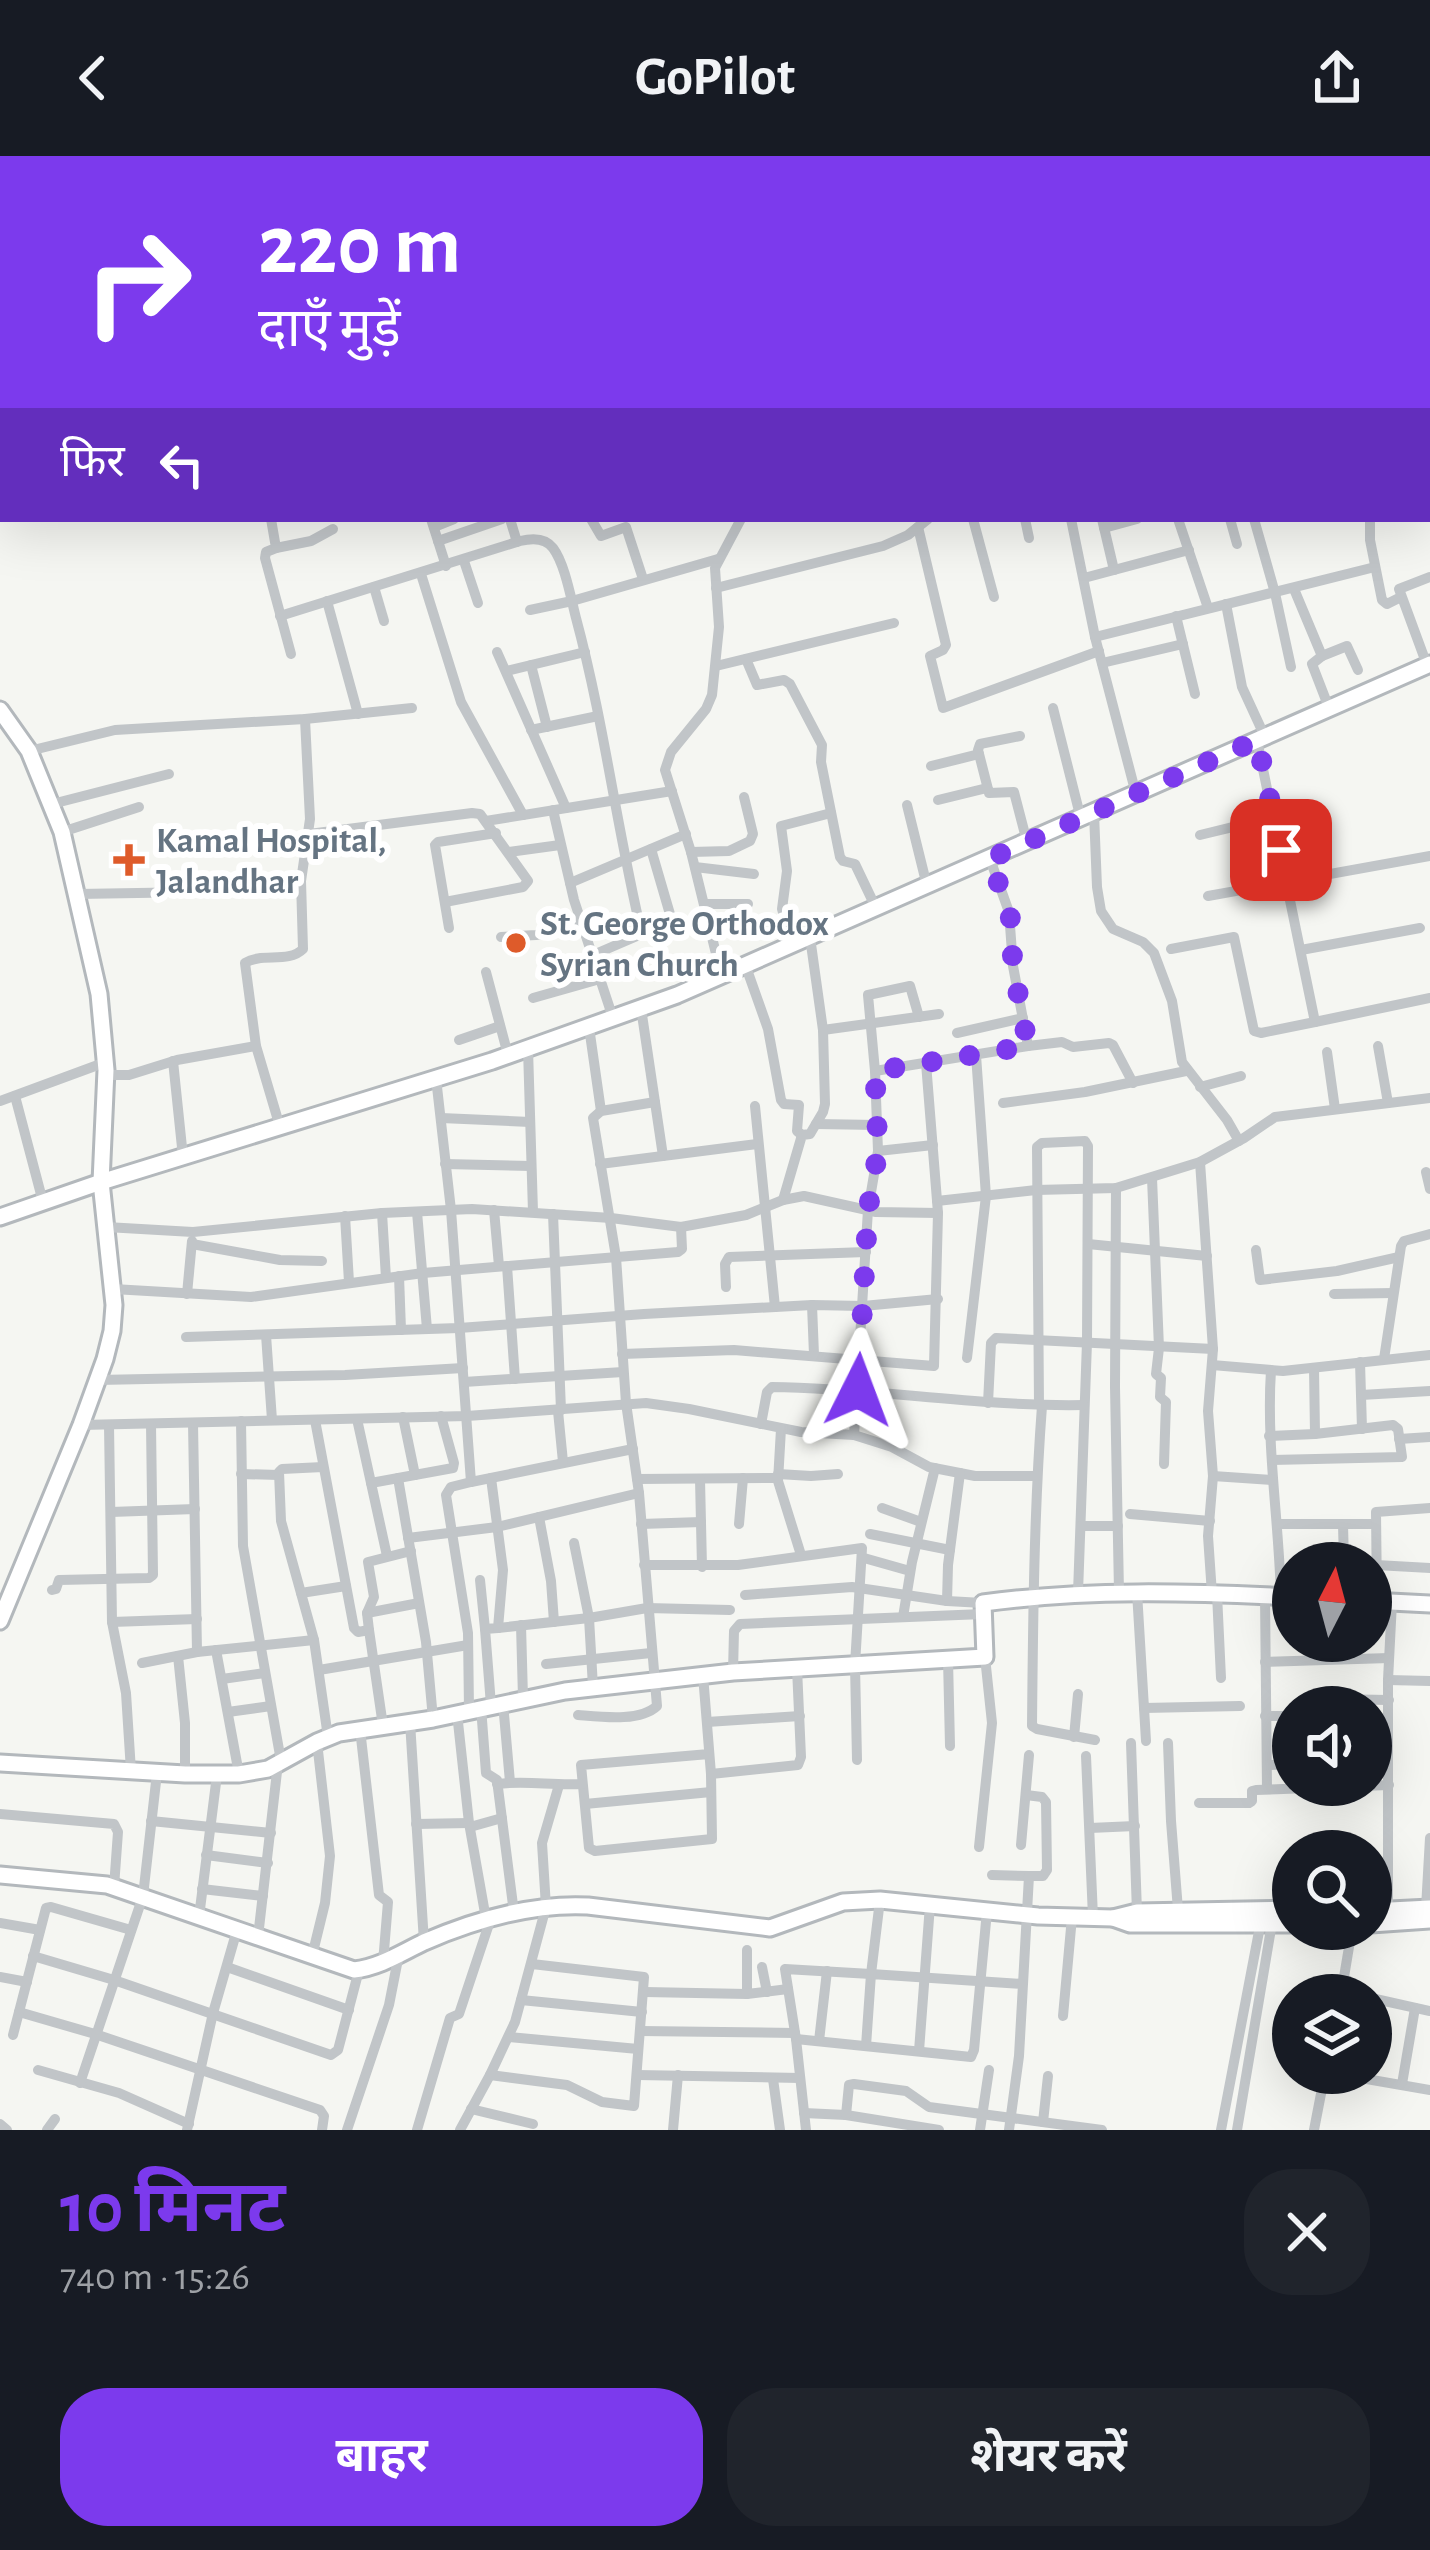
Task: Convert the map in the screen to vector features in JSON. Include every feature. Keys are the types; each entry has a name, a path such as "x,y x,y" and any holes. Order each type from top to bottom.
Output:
{"street":[{"path":"272,522 276,548"},
{"path":"438,541 497,522"},
{"path":"507,522 517,542"},
{"path":"593,522 601,536 626,527 643,579"},
{"path":"974,522 994,597"},
{"path":"1025,522 1029,538"},
{"path":"1073,522 1095,637 1136,794"},
{"path":"1179,522 1208,608"},
{"path":"1231,522 1237,544"},
{"path":"1255,522 1292,667"},
{"path":"1370,522 1383,602 1401,597"},
{"path":"433,523 446,566"},
{"path":"716,589 884,546 923,523 946,645 930,656 943,707 1101,657 1183,644"},
{"path":"1103,524 1114,570"},
{"path":"721,974 692,852 665,770 667,760 712,695 719,627 718,559 730,525"},
{"path":"291,654 264,554 333,530"},
{"path":"280,616 517,542 548,543 558,558 585,652 643,935"},
{"path":"1084,578 1189,550"},
{"path":"530,610 718,559"},
{"path":"464,560 478,603"},
{"path":"1095,637 1375,567"},
{"path":"421,574 461,702 523,815"},
{"path":"0,1216 508,1055 677,995 1329,709 1429,664 1400,588 1430,577"},
{"path":"374,587 384,621"},
{"path":"1294,589 1322,656"},
{"path":"327,601 358,714"},
{"path":"1226,604 1242,687 1261,739 1315,1022"},
{"path":"1176,616 1195,694"},
{"path":"716,666 895,623"},
{"path":"1329,709 1312,662 1347,646 1358,670"},
{"path":"497,652 559,809 560,845 614,1018"},
{"path":"506,671 585,652"},
{"path":"746,659 757,685 784,680 790,685 822,745 821,762 840,857 855,864 876,908"},
{"path":"532,664 547,727"},
{"path":"28,751 115,730 412,708"},
{"path":"1053,708 1087,816 1101,911 1113,929 1143,942 1154,953 1172,1001 1179,1054 1186,1070 1240,1141"},
{"path":"0,710 28,751 62,832 99,994 106,1069 100,1182 113,1289 112,1331 98,1380 0,1621"},
{"path":"531,730 598,716"},
{"path":"280,1127 256,1046 244,963 250,958 295,956 304,949 301,881 309,834 305,719"},
{"path":"1020,736 980,743 979,754 991,794 1014,792 1027,842"},
{"path":"931,766 979,754"},
{"path":"52,804 169,774"},
{"path":"938,800 987,788"},
{"path":"486,821 672,791"},
{"path":"692,852 729,851 750,841 753,834 744,797"},
{"path":"907,806 927,886"},
{"path":"62,832 139,807"},
{"path":"309,834 480,814 528,879 526,886 445,902"},
{"path":"792,945 782,909 788,871 781,826 831,814"},
{"path":"1200,835 1274,817"},
{"path":"449,928 436,843 496,833"},
{"path":"570,883 686,834"},
{"path":"509,852 560,845"},
{"path":"593,955 672,921 650,849"},
{"path":"1208,896 1430,856"},
{"path":"989,859 1010,912 1013,966 1028,1046"},
{"path":"695,867 754,874"},
{"path":"78,894 257,891"},
{"path":"704,904 748,904"},
{"path":"501,937 583,926"},
{"path":"1301,950 1420,928"},
{"path":"745,964 768,1029 781,1100 799,1105 797,1132 808,1136 825,1104 823,1030 810,937"},
{"path":"1171,949 1234,937 1254,1030 1262,1033 1430,998"},
{"path":"485,972 508,1055"},
{"path":"533,998 600,979"},
{"path":"854,1436 868,1210 878,1151 869,993 909,986 919,1017"},
{"path":"641,1008 663,1156"},
{"path":"823,1030 939,1014"},
{"path":"957,1033 1023,1018"},
{"path":"459,1040 500,1026"},
{"path":"589,1027 601,1111"},
{"path":"875,1071 1028,1046 1109,1043 1133,1083"},
{"path":"0,1101 106,1069 129,1075 173,1061 256,1046"},
{"path":"1378,1046 1388,1103"},
{"path":"528,1048 532,1213"},
{"path":"1327,1052 1335,1109"},
{"path":"968,1358 986,1196 976,1055"},
{"path":"173,1061 183,1157"},
{"path":"622,1354 734,1350 934,1366 937,1207 926,1063"},
{"path":"1003,1103 1186,1070"},
{"path":"1200,1087 1241,1076"},
{"path":"436,1078 471,1482"},
{"path":"15,1096 44,1202"},
{"path":"192,1238 344,1216 451,1210 681,1227 804,1196 868,1210 937,1207 1036,1190 1117,1187 1200,1162 1275,1117 1430,1098"},
{"path":"578,1715 624,1717 655,1711 657,1706 616,1256 593,1118 601,1111 655,1102"},
{"path":"755,1106 775,1307"},
{"path":"441,1118 530,1122"},
{"path":"816,1124 877,1125"},
{"path":"783,1200 802,1135"},
{"path":"1078,1593 1089,1190 1088,1146 1082,1141 1039,1144 1036,1150 1040,1406 1032,1726 1095,1740"},
{"path":"600,1164 758,1144"},
{"path":"878,1151 933,1145"},
{"path":"1200,1162 1213,1349 1208,1411 1213,1475 1210,1521 1221,1678"},
{"path":"446,1164 531,1166"},
{"path":"1426,1172 1430,1189"},
{"path":"1152,1178 1156,1375 1161,1378 1160,1397 1166,1402 1164,1464"},
{"path":"1117,1187 1118,1526 1145,1741"},
{"path":"494,1210 512,1324 515,1379"},
{"path":"417,1212 427,1329"},
{"path":"382,1213 401,1330"},
{"path":"553,1214 563,1462"},
{"path":"344,1216 349,1282"},
{"path":"106,1226 192,1238 280,1260 322,1262"},
{"path":"113,1289 251,1297 423,1273 678,1252 682,1249 681,1227"},
{"path":"1384,1359 1404,1241 1430,1234"},
{"path":"187,1294 192,1238"},
{"path":"1088,1244 1207,1256"},
{"path":"1256,1250 1261,1280 1337,1271 1399,1257"},
{"path":"726,1287 727,1258 866,1252"},
{"path":"1334,1294 1393,1293"},
{"path":"186,1337 460,1328 938,1299"},
{"path":"812,1306 814,1355"},
{"path":"266,1335 272,1420"},
{"path":"988,1403 992,1341 996,1338 1213,1349"},
{"path":"1212,1365 1271,1370 1430,1355"},
{"path":"1360,1362 1362,1429"},
{"path":"98,1380 463,1368"},
{"path":"1314,1368 1315,1434"},
{"path":"1271,1370 1269,1436 1279,1542"},
{"path":"464,1382 623,1372"},
{"path":"761,1424 769,1387 1084,1405"},
{"path":"1085,1387 1115,1387"},
{"path":"1361,1395 1430,1391"},
{"path":"81,1426 467,1416 626,1403 668,1405 781,1429 854,1436 892,1447 934,1468 975,1476 1037,1476"},
{"path":"371,1484 454,1466 441,1416"},
{"path":"403,1417 415,1475"},
{"path":"357,1419 387,1556"},
{"path":"315,1420 355,1630 369,1630"},
{"path":"241,1421 243,1546 279,1762 258,1937"},
{"path":"193,1423 197,1652"},
{"path":"52,1590 59,1580 152,1577 151,1424"},
{"path":"109,1425 112,1622 126,1693 131,1771"},
{"path":"1269,1436 1395,1425 1402,1457 1272,1460"},
{"path":"781,1429 778,1476 801,1555"},
{"path":"1400,1439 1430,1438"},
{"path":"582,1784 504,1783 486,1774 446,1492 451,1486 633,1449"},
{"path":"312,1956 330,1856 319,1670 281,1521 278,1474 282,1469 323,1467"},
{"path":"903,1617 934,1468"},
{"path":"946,1601 960,1473"},
{"path":"241,1474 278,1474"},
{"path":"637,1479 838,1474"},
{"path":"1213,1475 1274,1480"},
{"path":"398,1478 427,1651 433,1719"},
{"path":"417,2130 450,2018 459,2014 488,1918 470,1825 480,1708 503,1570 491,1478"},
{"path":"739,1524 743,1478"},
{"path":"700,1479 702,1567"},
{"path":"383,1726 369,1630 368,1612 374,1597 368,1562 452,1533 639,1493"},
{"path":"881,1508 921,1522"},
{"path":"1375,1542 1377,1511 1430,1508"},
{"path":"111,1512 195,1509"},
{"path":"1130,1514 1210,1521"},
{"path":"539,1517 554,1622"},
{"path":"641,1524 701,1522"},
{"path":"1279,1524 1374,1524"},
{"path":"1343,1524 1343,1542"},
{"path":"1081,1526 1118,1526"},
{"path":"870,1534 950,1550"},
{"path":"574,1544 590,1618 593,1687"},
{"path":"644,1565 702,1567 864,1550 855,1665 857,1760"},
{"path":"863,1558 910,1570"},
{"path":"1392,1566 1430,1568"},
{"path":"481,1580 491,1628"},
{"path":"301,1593 346,1586"},
{"path":"746,1595 861,1587 983,1609"},
{"path":"733,1672 737,1625 903,1617 1078,1593 1272,1597"},
{"path":"1392,1602 1430,1604"},
{"path":"368,1612 419,1604"},
{"path":"491,1628 647,1608 730,1610"},
{"path":"980,1847 992,1723 983,1609"},
{"path":"112,1622 197,1619"},
{"path":"521,1625 523,1698"},
{"path":"1267,1789 1265,1662 1272,1632"},
{"path":"142,1663 197,1652 314,1640"},
{"path":"319,1670 468,1645"},
{"path":"216,1650 239,1774"},
{"path":"546,1664 651,1653"},
{"path":"178,1656 185,1774"},
{"path":"0,1763 185,1774 258,1772 322,1739 523,1698 733,1672 985,1657"},
{"path":"948,1659 950,1746"},
{"path":"1265,1662 1272,1662"},
{"path":"1388,1686 1389,1662"},
{"path":"711,1774 798,1765 797,1668"},
{"path":"222,1679 265,1673"},
{"path":"703,1675 710,1754 713,1835 707,1840 589,1848 580,1765 710,1754"},
{"path":"1388,1680 1430,1681"},
{"path":"1074,1737 1078,1694"},
{"path":"228,1712 271,1706"},
{"path":"1144,1708 1240,1706"},
{"path":"480,1708 504,1783 502,1818 514,1912"},
{"path":"707,1722 800,1716"},
{"path":"1265,1716 1272,1716"},
{"path":"410,1722 424,1942"},
{"path":"360,1729 380,1895 388,1902 383,1963"},
{"path":"1131,1743 1137,1912"},
{"path":"1168,1743 1178,1910"},
{"path":"1022,1846 1029,1755"},
{"path":"1086,1756 1093,1917"},
{"path":"1267,1765 1272,1765"},
{"path":"80,2083 143,1896 157,1773"},
{"path":"199,1917 217,1775"},
{"path":"460,2130 509,2036 532,1964 546,1907 542,1844 560,1785"},
{"path":"1199,1803 1249,1803 1254,1790 1272,1789"},
{"path":"585,1804 711,1792"},
{"path":"992,1876 1047,1873 1046,1802 1026,1795"},
{"path":"0,1814 114,1824 118,1832 114,1887"},
{"path":"416,1824 470,1825 502,1818"},
{"path":"151,1822 271,1833"},
{"path":"1090,1828 1135,1826"},
{"path":"1429,1912 1430,1838"},
{"path":"206,1855 268,1863"},
{"path":"0,1875 114,1887 359,1970 488,1918 546,1907 588,1906 770,1928 843,1902 880,1900 1027,1915 1113,1918 1130,1924 1272,1914"},
{"path":"1010,2124 1018,2071 1028,1876"},
{"path":"202,1889 263,1896"},
{"path":"866,2046 880,1900"},
{"path":"919,2051 930,1905"},
{"path":"13,2036 48,1907 131,1930"},
{"path":"1113,1918 1178,1910 1272,1917"},
{"path":"640,2031 796,2036 971,2057 987,1911"},
{"path":"1392,1911 1429,1912"},
{"path":"1392,1920 1429,1912"},
{"path":"1221,2130 1267,1915"},
{"path":"1237,2130 1267,1915"},
{"path":"1063,2016 1072,1917"},
{"path":"0,1923 40,1930"},
{"path":"38,2070 119,2093 188,2127 237,1930"},
{"path":"747,1950 747,1994"},
{"path":"347,2130 389,2006 399,1954"},
{"path":"33,1956 331,2055 338,2050 359,1970"},
{"path":"490,2075 573,2086 602,2102 634,2106 645,1979 532,1964"},
{"path":"227,1967 349,2011"},
{"path":"762,1967 767,1992"},
{"path":"806,2130 786,1968 1022,1984"},
{"path":"819,2041 827,1971"},
{"path":"0,1977 27,1982"},
{"path":"644,1992 747,1994 788,1989"},
{"path":"521,2000 642,2012"},
{"path":"1392,2003 1430,2011"},
{"path":"1402,2084 1415,2008"},
{"path":"19,2012 320,2110 322,2130"},
{"path":"509,2036 638,2049"},
{"path":"980,2130 989,2070"},
{"path":"637,2075 800,2078"},
{"path":"674,2130 678,2075"},
{"path":"1042,2122 1048,2076"},
{"path":"773,2079 780,2130"},
{"path":"1392,2083 1430,2090"},
{"path":"838,2130 850,2084 906,2091 929,2107 982,2114 1010,2124 1042,2122 1102,2130"},
{"path":"1314,2130 1323,2094"},
{"path":"471,2109 533,2124"},
{"path":"804,2113 939,2130"},
{"path":"0,2123 8,2130"}],"place":[{"name":"Kamal Hospital, Jalandhar","path":"129,860"},
{"name":"St. George Orthodox Syrian Church","path":"516,943"}],"route":[{"path":"858,1390 868,1210 878,1151 875,1071 1028,1046 1013,966 1010,912 989,859 1257,740 1281,850"}]}
